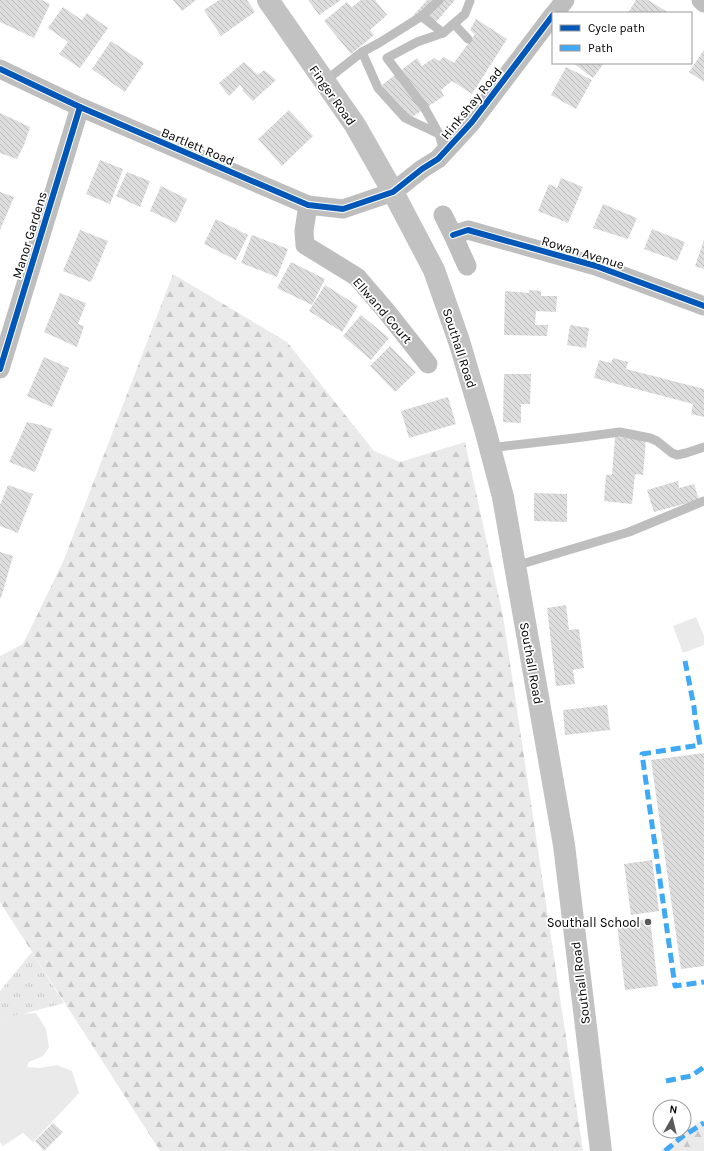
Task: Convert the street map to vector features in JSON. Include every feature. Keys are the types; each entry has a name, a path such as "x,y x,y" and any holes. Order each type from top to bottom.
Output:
{"main road":[{"name":"Finger Road","path":"268,0 355,125 394,192"},
{"name":"Southall Road","path":"394,192 434,270 459,342 485,429 503,497 564,845 601,1151"}],"street":[{"path":"556,12 565,0"},
{"name":"Hinkshay Road","path":"394,192 422,169 438,159 472,122 552,17"},
{"name":"Bartlett Road","path":"0,69 80,107 308,206 343,209 394,192"},
{"name":"Manor Gardens","path":"0,369 80,107"},
{"name":"Ellwand Court","path":"308,206 304,231 305,245 362,271 387,312 428,364"},
{"path":"443,216 454,234 467,266"},
{"name":"Rowan Avenue","path":"454,234 468,230 596,266 704,306"}],"lane":[{"path":"325,82 362,52 422,16 439,0"},
{"path":"387,58 417,42 443,34 465,14 470,0"},
{"path":"422,16 443,34"},
{"path":"454,24 468,39"},
{"path":"379,43 387,58 424,108 439,134 444,151"},
{"path":"362,52 378,88 405,118 439,134"},
{"path":"489,448 620,432 650,438 677,455 704,447"},
{"path":"515,566 629,532 704,501"}],"green space":[{"path":"173,274 287,342 374,451 400,462 465,442 503,616 583,1151 160,1151 0,902 0,656 23,644 63,562"},
{"path":"696,617 704,636 704,645 683,653 673,626"},
{"path":"32,952 64,1003 0,1020 0,991"},
{"path":"36,1013 46,1029 49,1047 43,1056 29,1062 27,1067 40,1068 57,1065 72,1071 79,1093 33,1142 23,1133 3,1146 0,1142 0,1020 19,1014"},
{"path":"704,1120 704,1151 660,1151 676,1139 692,1139 692,1127"}],"building":[{"path":"0,0 42,0 50,4 34,38 0,22"},
{"path":"173,0 196,0 182,11"},
{"path":"219,0 247,0 255,12 221,36 204,10"},
{"path":"308,0 341,0 319,15"},
{"path":"361,0 375,0 387,15 370,30 374,35 351,54 324,21 347,2 352,7"},
{"path":"427,0 455,0 430,29 413,16"},
{"path":"636,0 648,0 667,12 629,12"},
{"path":"63,7 82,20 87,13 108,28 80,68 59,54 68,42 48,28"},
{"path":"476,19 507,39 472,94 452,81 441,90 444,96 406,121 382,85 417,58 422,66 434,58 439,61 444,57 454,63 475,34 470,30"},
{"path":"111,41 144,63 125,92 92,69"},
{"path":"704,50 704,82 689,72"},
{"path":"244,62 258,75 264,70 276,80 253,101 242,90 243,89 240,85 229,96 219,83"},
{"path":"574,64 603,64 593,78"},
{"path":"566,67 592,80 576,109 551,95"},
{"path":"289,110 313,136 282,166 258,139"},
{"path":"0,113 30,127 24,145 17,159 0,153"},
{"path":"100,160 123,169 110,204 86,194"},
{"path":"127,172 150,181 140,207 116,196"},
{"path":"561,178 583,187 568,223 538,211 549,184 557,188"},
{"path":"161,186 187,199 176,223 150,211"},
{"path":"0,192 14,197 0,230"},
{"path":"603,204 637,218 628,239 593,228"},
{"path":"216,219 248,235 236,260 204,244"},
{"path":"652,229 685,242 677,261 644,249"},
{"path":"80,230 108,241 91,282 63,271"},
{"path":"252,235 288,249 277,277 241,263"},
{"path":"704,240 704,269 695,266"},
{"path":"291,262 325,279 312,305 277,288"},
{"path":"325,285 358,306 342,332 309,311"},
{"path":"529,290 541,291 541,296 557,296 556,312 536,311 535,325 548,325 547,336 504,335 505,291 529,293"},
{"path":"60,293 86,303 78,324 84,326 77,347 44,332"},
{"path":"361,315 389,338 371,360 343,336"},
{"path":"570,325 589,328 586,348 567,345"},
{"path":"390,346 416,372 395,392 370,366"},
{"path":"44,357 69,368 52,407 27,396"},
{"path":"613,358 628,362 626,369 704,389 704,417 691,414 693,404 594,378 599,360 611,363"},
{"path":"504,374 531,374 530,404 521,404 521,423 503,422"},
{"path":"448,397 456,424 409,438 401,411"},
{"path":"27,422 52,429 35,472 9,462"},
{"path":"615,437 646,438 643,475 635,474 632,504 604,501 606,475 612,475"},
{"path":"678,481 679,488 694,484 699,500 654,512 647,490"},
{"path":"8,485 33,494 18,533 0,526 0,505"},
{"path":"534,493 567,494 567,522 534,521"},
{"path":"0,552 13,556 1,598 0,598"},
{"path":"566,605 569,630 579,629 584,668 573,670 575,684 556,686 547,608"},
{"path":"607,705 610,730 565,735 563,710"},
{"path":"704,753 704,966 681,969 651,760"},
{"path":"652,860 659,911 631,915 624,864"},
{"path":"650,919 658,986 625,990 617,923"},
{"path":"53,1123 63,1132 44,1151 35,1141"}],"marked path":[{"path":"685,661 700,745 642,754 675,986 704,982"},
{"path":"666,1081 691,1076 704,1067"},
{"path":"665,1151 683,1136 704,1123"}],"cycle path":[{"path":"0,69 80,107 308,205 343,209 393,192 422,169 438,159 472,122 552,16"},
{"path":"0,369 80,107"},
{"path":"453,235 468,230 596,266 704,306"}],"place":[{"name":"Southall School","path":"648,922"}]}
